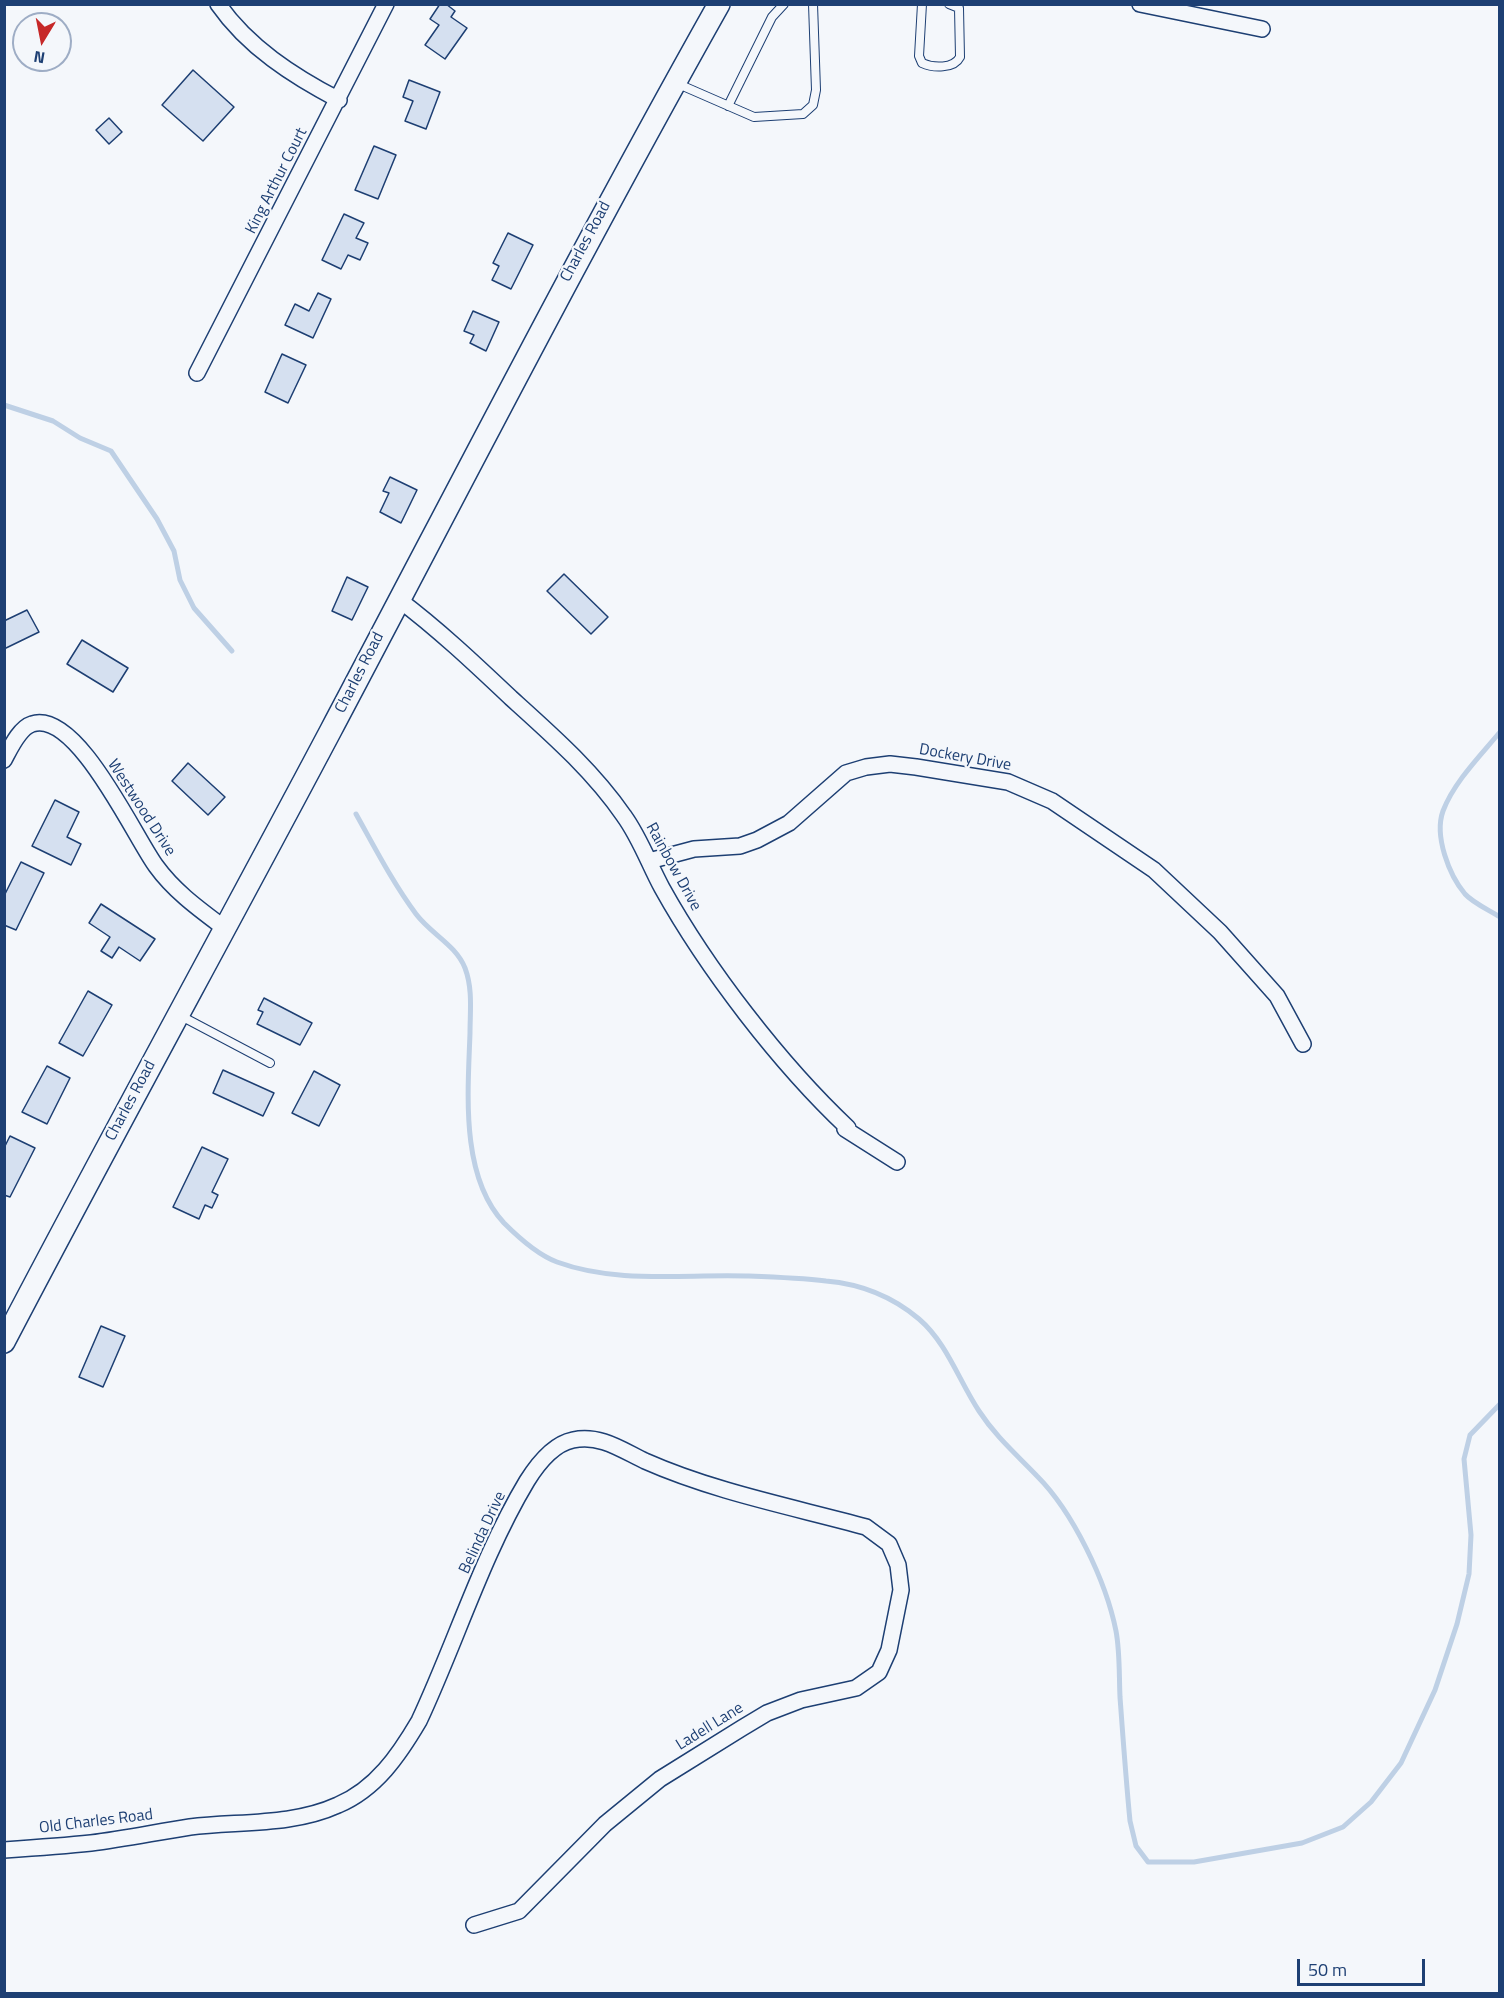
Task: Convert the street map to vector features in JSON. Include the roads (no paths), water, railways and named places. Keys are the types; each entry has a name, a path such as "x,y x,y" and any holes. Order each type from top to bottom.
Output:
{"street":[{"path":"218,4 243,34 270,57 303,81 339,100"},
{"name":"King Arthur Court","path":"197,373 339,100 386,4"},
{"name":"Charles Road","path":"4,1342 617,184 718,4"},
{"path":"1140,4 1262,29"},
{"name":"Rainbow Drive","path":"398,599 451,642 574,755 623,815 662,888 710,963 811,1093 848,1128 845,1130 897,1162"},
{"name":"Westwood Drive","path":"4,760 21,733 32,724 46,724 59,730 93,766 120,804 154,865 172,886 223,927"},
{"name":"Dockery Drive","path":"649,861 694,849 740,846 757,840 789,823 846,772 890,764 916,766 1008,782 1052,801 1154,870 1220,932 1277,996 1303,1044"},
{"name":"Belinda Drive","path":"192,1827 310,1815 339,1805 363,1791 385,1771 419,1721 506,1522 528,1480 559,1445 572,1440 605,1441 671,1473 866,1527 889,1544"},
{"name":"Ladell Lane","path":"474,1925 519,1911 605,1824 660,1779 767,1713 801,1700 856,1688 879,1672 889,1650 901,1590 898,1565 889,1544"},
{"name":"Old Charles Road","path":"4,1850 91,1843 192,1827"}],"lane":[{"path":"728,106 772,17 784,4"},
{"path":"675,82 754,117 803,114 813,105 816,90 813,4"},
{"path":"922,4 919,56 922,63 928,66 950,66 957,63 960,47 959,9 949,4"},
{"path":"177,1014 270,1064"}],"waterway":[{"path":"4,405 53,421 80,438 111,451 157,519 174,551 180,580 194,608 232,651"},
{"path":"1500,732 1454,790 1443,811 1440,832 1445,855 1459,886 1472,900 1500,917"},
{"path":"356,814 416,914 456,953 465,968 470,1001 468,1107 473,1158 490,1204 504,1223 516,1234 550,1259 580,1269 603,1273 650,1277 776,1277 852,1285 898,1304 919,1319 937,1339 986,1420 1063,1508 1096,1569 1116,1631 1130,1821 1136,1846 1148,1862 1194,1862 1302,1843 1343,1827 1371,1802 1401,1763 1435,1690 1457,1624 1469,1574 1471,1535 1464,1459 1470,1435 1500,1404"}]}
